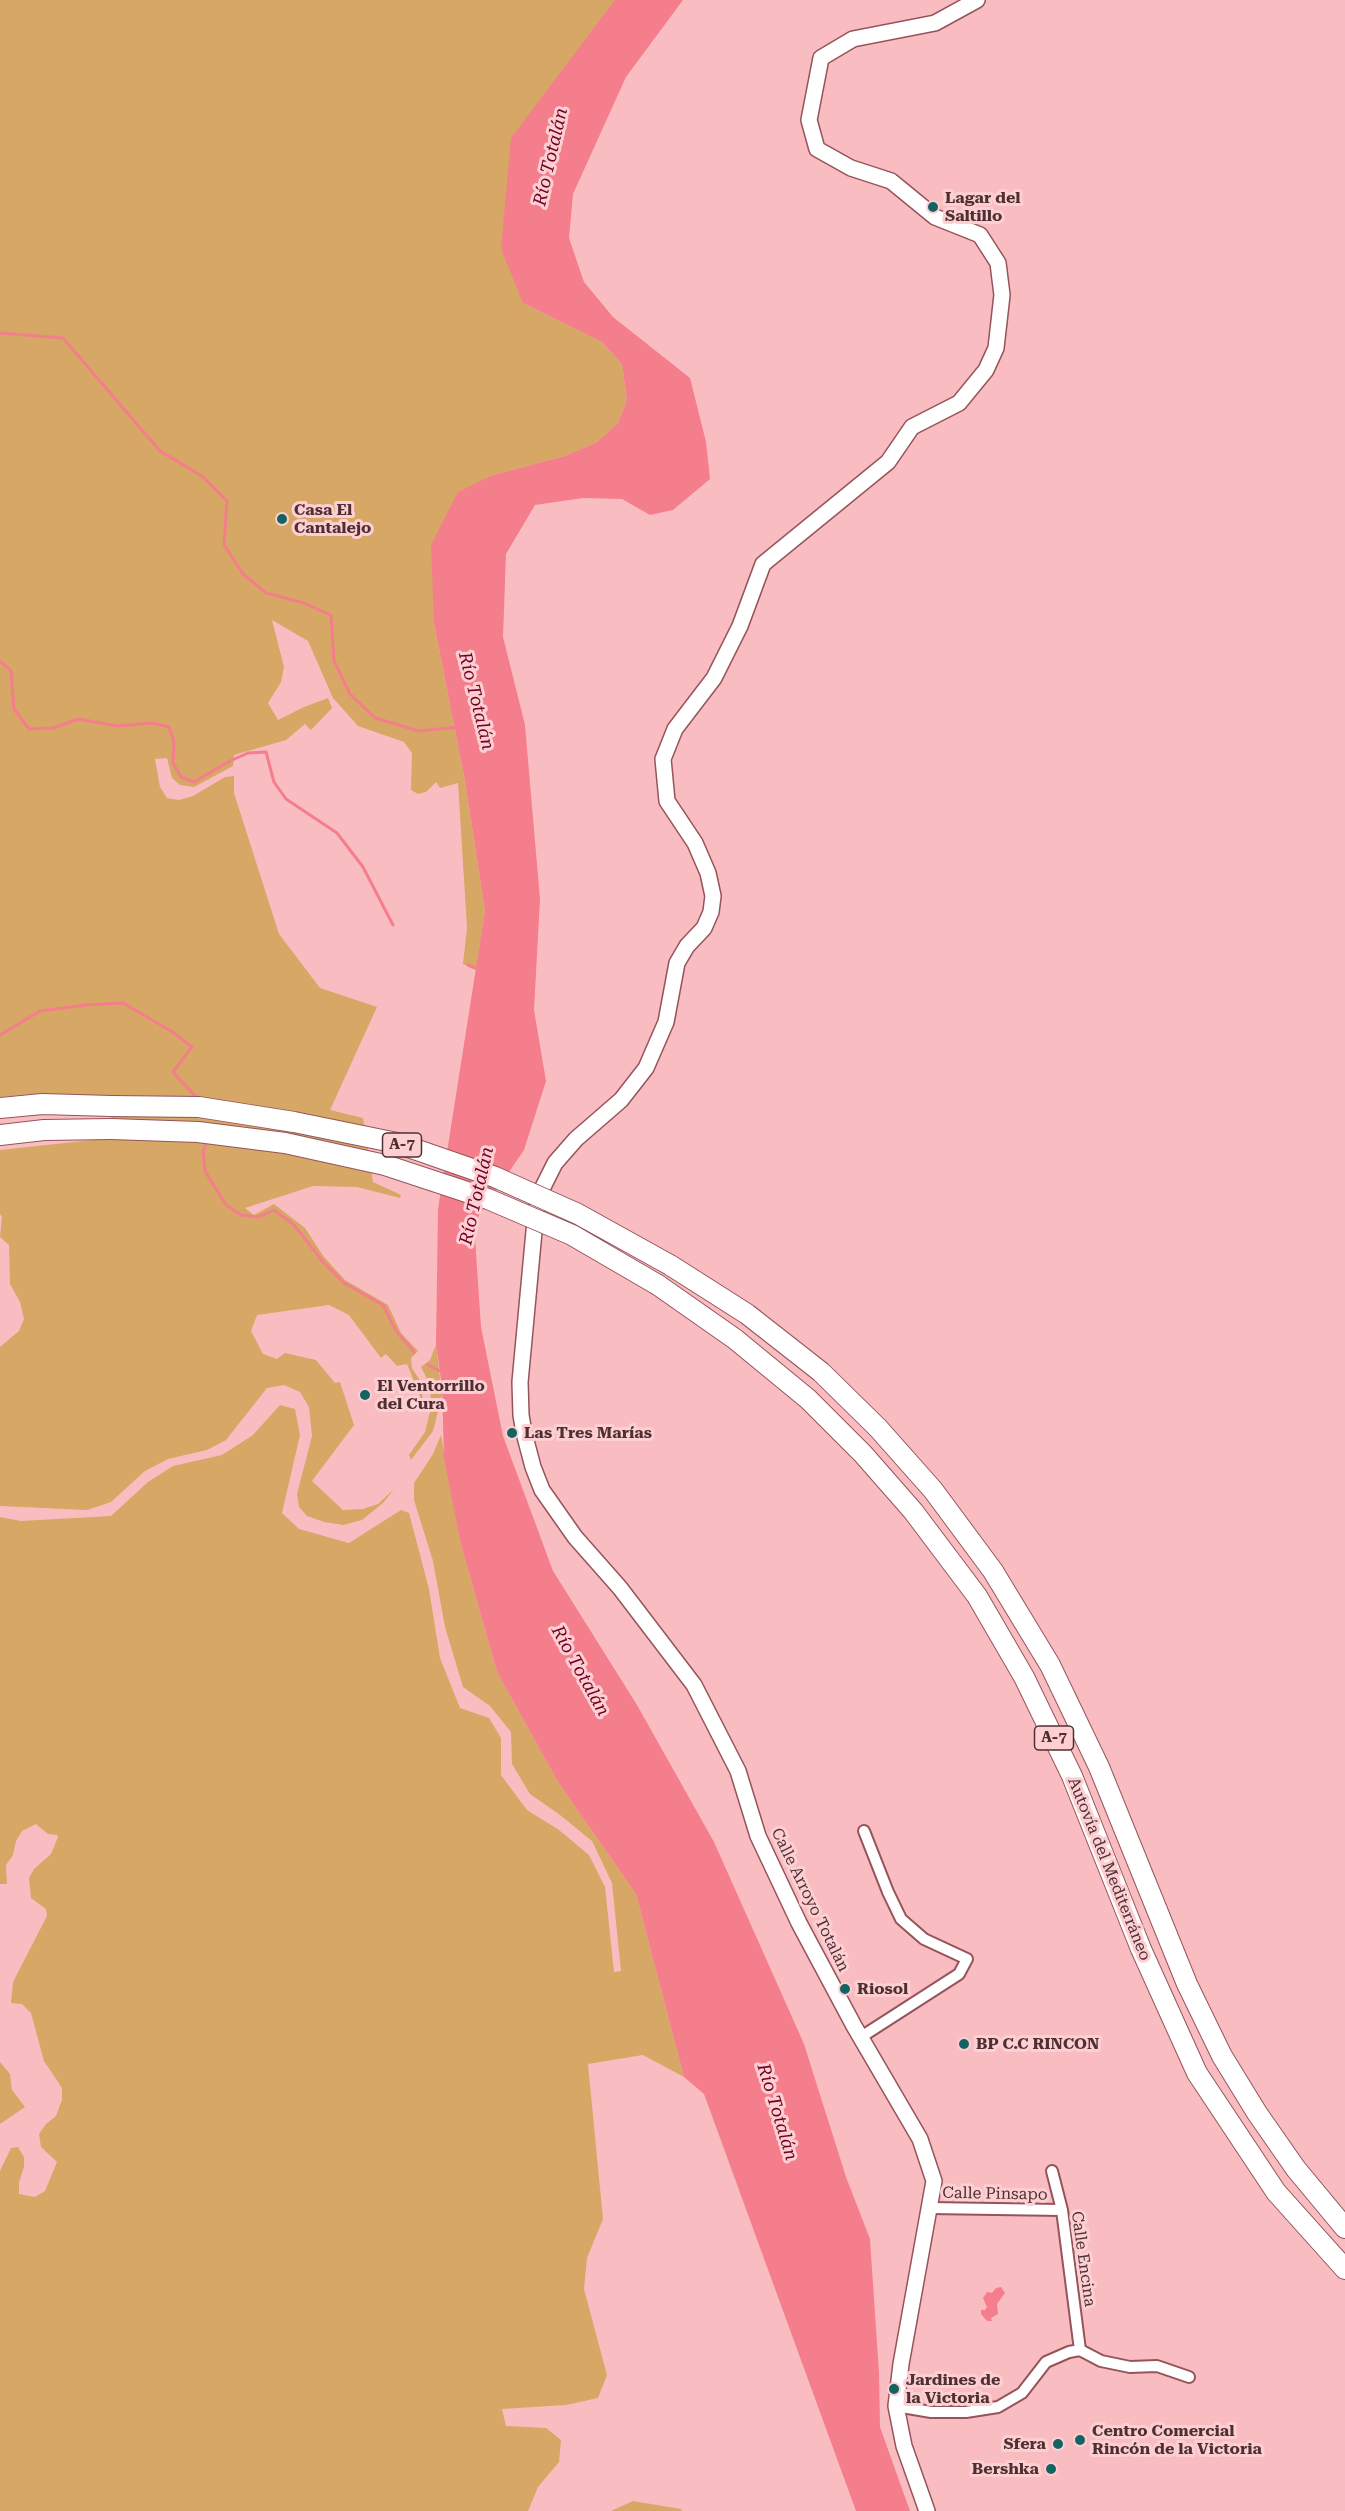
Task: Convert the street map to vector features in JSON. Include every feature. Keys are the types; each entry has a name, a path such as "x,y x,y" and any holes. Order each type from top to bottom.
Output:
{"highway":[{"name":"Autovía del Mediterráneo","path":"0,1108 42,1104 199,1107 294,1122 397,1143 495,1178 578,1214 669,1265 747,1314 821,1372 878,1428 933,1491 993,1571 1050,1665 1089,1747 1187,1984 1222,2056 1257,2113 1296,2169 1345,2228"},
{"name":"Autovía del Mediterráneo","path":"0,1135 44,1130 111,1129 198,1132 285,1143 385,1165 488,1199 572,1235 658,1285 735,1339 808,1399 863,1454 913,1511 977,1596 1024,1677 1072,1776 1141,1949 1197,2073 1276,2192 1345,2269"}],"street":[{"name":"Calle Arroyo Totalán","path":"927,2511 904,2446 896,2406 901,2364 934,2181 920,2139 799,1923 758,1836 738,1771 694,1685 620,1588 575,1537 542,1490 533,1467 521,1415 520,1382 536,1210 543,1187 555,1163 576,1139 621,1100 646,1068 666,1022 677,963 687,946 704,928 711,912 713,896 708,873 696,843 667,801 663,759 675,729 714,678 740,626 763,564 888,462 912,427 959,403 986,370 996,348 1002,295 998,263 980,235 935,217 891,181 851,168 817,149 809,120 821,58 853,39 935,23 977,0"},
{"path":"861,2037 959,1974 967,1959 924,1939 901,1918 864,1831"},
{"name":"Calle Encina","path":"1053,2171 1062,2210 1080,2350"},
{"name":"Calle Pinsapo","path":"929,2208 1062,2210"},
{"path":"896,2406 931,2412 966,2412 998,2407 1022,2393 1046,2362 1080,2350 1101,2361 1131,2367 1157,2366 1189,2377"}],"shaded area":[{"path":"0,0 615,0 523,303 602,342 622,364 627,400 618,423 597,442 565,456 493,475 434,623 465,781 485,911 476,970 463,964 467,928 458,783 440,788 436,782 426,792 418,794 411,790 412,753 404,742 358,726 333,698 308,641 272,620 284,667 281,682 268,703 278,720 328,698 332,708 311,730 305,724 286,740 234,755 233,766 194,787 180,785 172,778 167,758 155,759 160,787 167,798 179,800 193,796 225,777 234,776 234,793 279,934 320,988 377,1007 330,1110 363,1118 373,1182 401,1195 400,1198 357,1187 313,1186 245,1208 254,1215 274,1204 305,1228 324,1257 345,1280 388,1305 401,1333 418,1351 411,1358 412,1368 421,1382 423,1404 407,1364 397,1366 386,1354 381,1358 349,1315 329,1305 257,1315 251,1331 263,1354 277,1359 285,1353 316,1360 335,1383 340,1382 354,1425 312,1481 343,1510 363,1509 378,1504 394,1489 383,1503 362,1520 343,1525 307,1516 299,1507 297,1494 312,1436 309,1407 300,1392 284,1385 267,1388 226,1440 207,1450 168,1459 145,1471 111,1502 87,1510 0,1506 0,1347 19,1331 24,1319 20,1302 10,1284 9,1245 0,1237 2,1217 0,1214 0,1150 111,1138 111,1096 32,1094 0,1097"},
{"path":"436,1345 442,1395 433,1431 411,1460 409,1455 425,1432 430,1412 431,1387 421,1367 430,1360"},
{"path":"280,1405 295,1409 300,1435 282,1513 299,1529 349,1543 401,1510 409,1513 429,1589 440,1658 460,1708 489,1718 501,1738 501,1775 527,1810 559,1830 589,1855 605,1887 614,1972 621,1971 612,1883 592,1841 530,1794 512,1764 511,1732 490,1706 463,1687 445,1627 433,1561 414,1500 414,1483 433,1454 441,1435 460,1541 497,1672 558,1782 636,1894 684,2077 643,2055 588,2064 603,2219 587,2258 584,2289 607,2375 598,2398 566,2405 502,2409 506,2426 546,2428 561,2440 559,2462 538,2487 528,2511 0,2511 0,2171 11,2148 18,2147 24,2157 19,2194 35,2197 45,2191 57,2162 41,2147 39,2134 56,2116 62,2100 62,2088 44,2061 31,2013 22,2004 11,2003 13,1982 47,1916 46,1909 31,1898 29,1878 34,1869 51,1854 58,1837 48,1834 36,1824 22,1831 16,1841 13,1855 6,1865 7,1884 0,1884 0,1517 21,1521 111,1516 148,1482 173,1466 222,1455 253,1435"},
{"path":"0,2062 10,2074 12,2090 25,2107 0,2124"},
{"path":"633,2501 681,2509 682,2511 611,2511"}],"water":[{"name":"Río Totalán","path":"615,0 683,0 626,77 573,194 569,238 584,282 613,317 690,378 706,442 710,479 673,510 650,515 622,499 583,498 535,505 506,554 503,637 525,725 540,899 534,1010 546,1081 524,1150 474,1223 481,1327 503,1436 553,1571 637,1705 714,1842 804,2044 846,2177 870,2239 879,2373 880,2427 910,2511 856,2511 704,2094 684,2077 636,1894 558,1782 497,1672 460,1541 444,1458 442,1387 436,1345 438,1209 485,911 465,781 434,623 431,545 458,492 493,475 565,456 597,442 618,423 627,400 622,364 602,342 523,303 501,249 511,138"},
{"path":"1001,2287 1005,2293 997,2304 998,2314 991,2318 992,2321 987,2321 981,2314 981,2310 987,2307 983,2298 987,2292 992,2293 996,2288"}],"waterway":[{"path":"0,333 63,338 160,451 202,476 227,501 224,545 243,574 266,593 304,603 331,615 334,661 350,694 375,718 419,731 458,727"},
{"path":"0,661 11,671 14,709 29,729 53,728 79,719 117,726 152,723 169,727 174,742 173,763 181,777 194,782 248,753 266,752 274,782 286,799 337,833 363,867 393,925"},
{"path":"468,965 478,969"},
{"path":"0,1035 40,1011 123,1003 171,1031 192,1047 173,1072 198,1099"},
{"path":"208,1140 203,1151 205,1171 226,1205 241,1215 258,1217 274,1210 294,1225 324,1263 344,1283 383,1305 396,1331 414,1352"},
{"path":"428,1365 442,1372"}],"place":[{"name":"Lagar del Saltillo","path":"933,207"},
{"name":"Casa El Cantalejo","path":"282,519"},
{"name":"El Ventorrillo del Cura","path":"365,1395"},
{"name":"Las Tres Marías","path":"512,1433"},
{"name":"Riosol","path":"845,1989"},
{"name":"BP C.C RINCON","path":"964,2044"},
{"name":"Jardines de la Victoria","path":"894,2389"},
{"name":"Centro Comercial Rincón de la Victoria","path":"1080,2440"},
{"name":"Sfera","path":"1058,2444"},
{"name":"Bershka","path":"1051,2469"}]}
